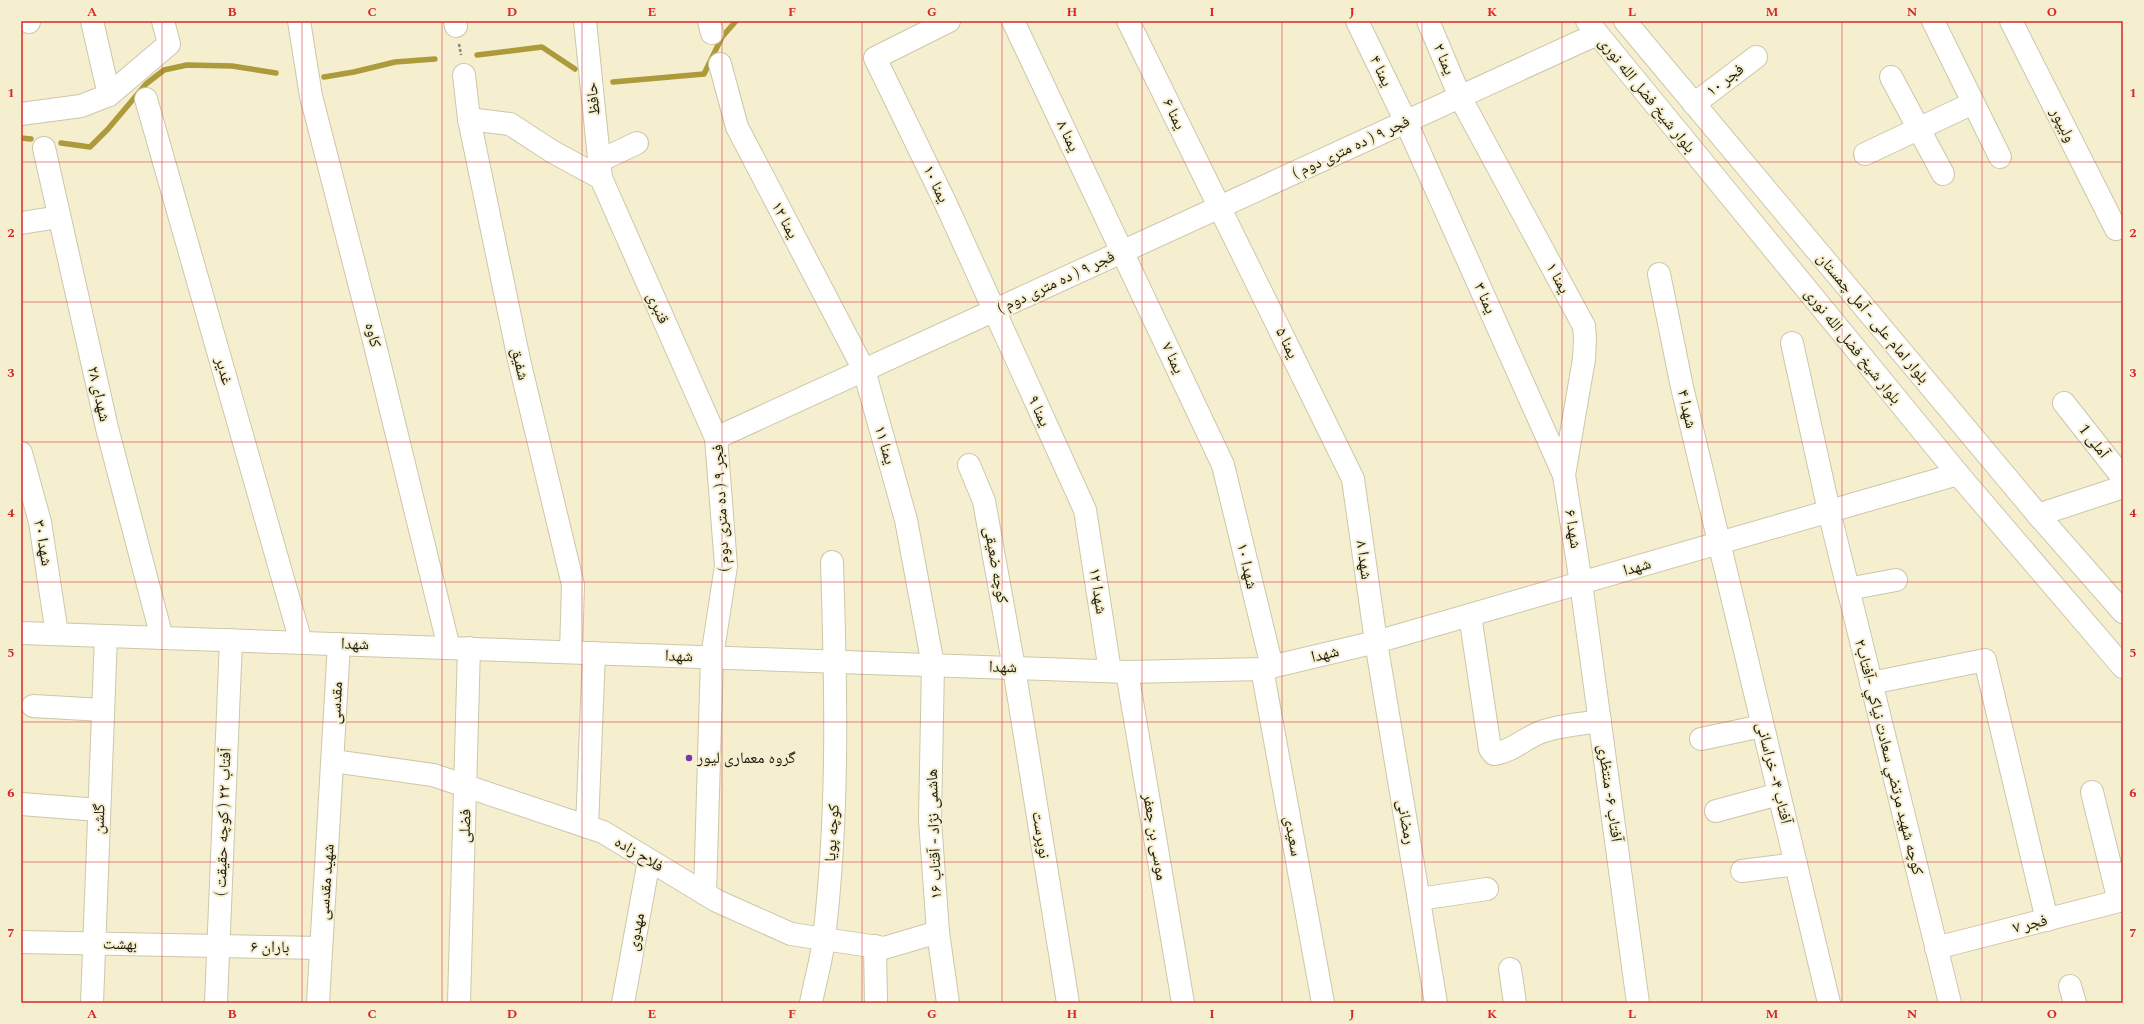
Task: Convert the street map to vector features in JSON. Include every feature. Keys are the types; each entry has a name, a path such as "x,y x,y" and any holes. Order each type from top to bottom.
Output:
{"street":[{"path":"92,21 110,95"},
{"path":"21,114 81,106 110,95 169,44 163,21"},
{"name":"کاوه","path":"299,21 311,96 372,330 459,648"},
{"name":"حافظ","path":"584,21 600,170"},
{"name":"یمنا ۱۰","path":"949,21 875,58 945,202 993,311"},
{"name":"یمنا ۸","path":"1013,21 1123,251"},
{"name":"یمنا ۶","path":"1128,21 1220,206"},
{"name":"یمنا ۴","path":"1357,21 1406,122"},
{"name":"یمنا ۲","path":"1428,21 1460,97"},
{"name":"بلوار امام علی - آمل چمستان","path":"1625,21 2038,515 2123,612"},
{"path":"1933,21 2000,157"},
{"name":"ولیپور","path":"2011,21 2116,229"},
{"name":"فجر ۹ ( ده متری دوم )","path":"706,894 712,657 726,566 716,438 1460,97 1592,28"},
{"name":"بلوار شیخ فضل الله نوری","path":"1592,28 1958,474 2123,667"},
{"name":"فجر ۱۰","path":"1694,104 1756,57"},
{"name":"یمنا ۱۲","path":"720,64 737,127 864,370"},
{"name":"شفیق","path":"464,75 469,119 519,360 573,585 572,652"},
{"path":"1891,77 1943,174"},
{"path":"1641,88 1667,97 1691,128 1709,147 1718,141 1717,131"},
{"name":"یمنا ۱","path":"1460,97 1584,326 1584,360 1564,475"},
{"name":"غدیر","path":"146,99 301,642"},
{"path":"1865,154 1973,103"},
{"path":"469,119 510,124 553,152 600,170 636,143"},
{"name":"یمنا ۳","path":"1406,122 1564,475"},
{"name":"شهدای ۲۸","path":"44,148 107,428 162,638"},
{"path":"1724,188 1722,170 1728,164 1738,168 1766,206 1787,215"},
{"name":"قنبری","path":"600,170 716,438"},
{"name":"یمنا ۵","path":"1220,206 1353,479"},
{"path":"21,222 59,216"},
{"name":"یمنا ۷","path":"1123,251 1223,465"},
{"name":"شهدا ۴","path":"1659,274 1682,387 1718,543"},
{"name":"یمنا ۹","path":"993,311 1085,510"},
{"name":"كوچه شهيد مرتضي سعادت نياكي -آفتاب۲","path":"1792,344 1829,511 1950,1003"},
{"name":"یمنا ۱۱","path":"864,370 906,520 933,665"},
{"name":"آملی 1","path":"2064,403 2123,478"},
{"name":"شهدا ۳۰","path":"21,453 40,522 57,634"},
{"name":"کوچه ضعیقی","path":"969,465 984,501 1014,668"},
{"name":"شهدا ۱۰","path":"1223,465 1267,668"},
{"name":"شهدا","path":"21,633 1118,671 1267,668 1376,642 1958,474"},
{"name":"شهدا ۶","path":"1564,475 1581,583"},
{"name":"شهدا ۸","path":"1353,479 1376,642"},
{"path":"2038,515 2123,487"},
{"name":"شهدا ۱۲","path":"1085,510 1118,671"},
{"name":"آفتاب ۴- خراسانی","path":"1718,543 1829,1003"},
{"name":"کوچه پویا","path":"811,1003 824,939 835,801 835,662 832,562"},
{"path":"1848,589 1896,580"},
{"name":"آفتاب ۶- منتظری","path":"1581,583 1638,1003"},
{"path":"1470,615 1490,748 1494,754 1500,753 1529,737 1546,730 1600,721"},
{"name":"گلشن","path":"92,1003 106,636"},
{"name":"آفتاب ۲۲ ( کوچه حقیقت )","path":"216,1003 231,640"},
{"name":"رمضانی","path":"1376,642 1436,1003"},
{"name":"مقدسی","path":"333,761 339,644"},
{"name":"فضلی","path":"459,648 466,786 459,1003"},
{"path":"587,827 594,653"},
{"path":"1871,683 1985,660 2047,920"},
{"name":"هاشمی نژاد - آقتاب ۱۶","path":"933,665 930,820 938,932 948,1003"},
{"name":"نوپرست","path":"1014,668 1068,1003"},
{"name":"سعیدی","path":"1267,668 1323,1003"},
{"name":"موسی بن جعفر","path":"1118,671 1183,1003"},
{"path":"33,706 103,710"},
{"path":"1702,739 1762,726"},
{"name":"فلاح زاده","path":"333,761 433,775 603,832 706,894 791,934 884,948 938,932"},
{"name":"شهید مقدسی","path":"318,1003 333,761"},
{"path":"2092,792 2121,900"},
{"path":"1716,811 1779,794"},
{"path":"21,804 99,810"},
{"name":"مهدوی","path":"623,1003 649,860"},
{"path":"1742,871 1796,864"},
{"path":"1419,899 1487,889"},
{"name":"فجر ۷","path":"1936,948 2121,900"},
{"name":"بهشت","path":"21,942 218,946"},
{"name":"باران ۶","path":"218,946 321,948"},
{"path":"875,946 876,1003"},
{"path":"1510,969 1515,1003"}],"path":[{"path":"455,24 464,75"}],"waterway":[{"path":"613,82 704,74 722,37 736,21"},
{"path":"477,55 542,47 575,69"},
{"path":"324,77 354,72 395,62 435,59"},
{"path":"61,143 90,147 108,129 146,84 164,70 187,65 232,66 276,73"},
{"path":"21,138 31,139"}],"place":[{"name":"گروه معماری لیور","path":"689,758"}]}
